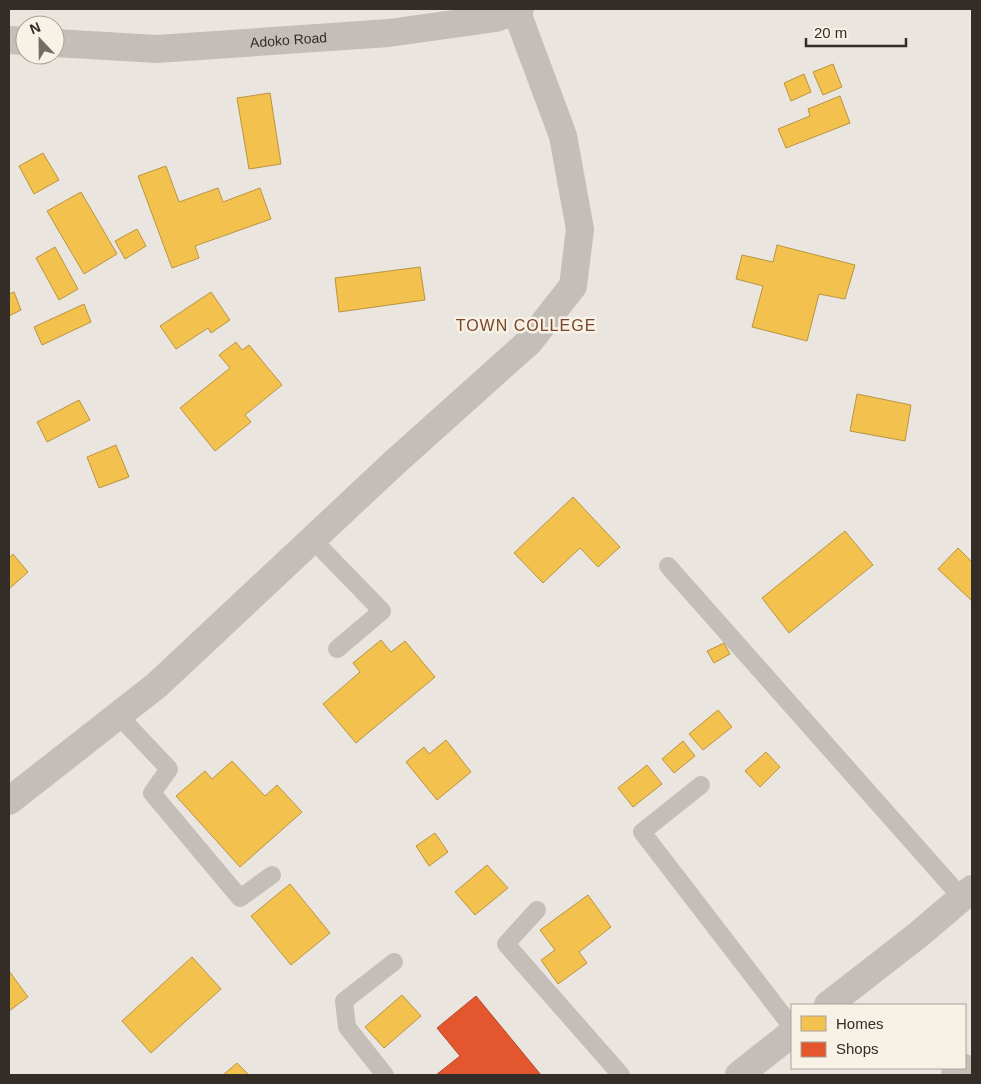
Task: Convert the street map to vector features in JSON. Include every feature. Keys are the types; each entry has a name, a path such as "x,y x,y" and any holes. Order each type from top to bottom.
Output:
{"street":[{"name":"Adoko Road","path":"65,43 157,49 380,33 496,18 518,10"},
{"path":"9,801 157,685 394,462 529,342 573,286 580,229 564,136 518,10"},
{"path":"829,1004 967,893"},
{"path":"739,1075 791,1034"}],"lane":[{"path":"312,540 382,612 336,649"},
{"path":"668,566 967,893"},
{"path":"119,716 169,769 152,793 240,898 272,875"},
{"path":"701,785 642,832 791,1025"},
{"path":"537,910 506,944 621,1075"},
{"path":"385,1075 347,1027 344,1001 394,962"}],"building: Homes":[{"path":"833,64 842,87 823,95 813,72"},
{"path":"804,74 811,92 791,101 784,83"},
{"path":"270,93 281,164 249,169 237,98"},
{"path":"840,96 850,123 786,148 778,129 810,116 808,109"},
{"path":"43,153 59,180 34,194 19,166"},
{"path":"166,166 179,202 218,188 223,202 260,188 271,219 195,246 199,258 172,268 138,176"},
{"path":"81,192 117,254 84,274 47,211"},
{"path":"137,229 146,246 125,259 115,241"},
{"path":"777,245 855,265 845,299 819,294 807,341 752,327 763,286 736,279 742,255 773,262"},
{"path":"55,247 78,289 59,300 36,258"},
{"path":"420,267 425,300 339,312 335,278"},
{"path":"14,292 21,310 9,316 9,294"},
{"path":"211,292 230,320 211,333 208,328 176,349 160,326"},
{"path":"84,304 91,322 42,345 34,327"},
{"path":"236,342 242,350 249,345 282,385 245,415 251,422 215,451 180,408 230,368 219,355"},
{"path":"857,394 911,405 905,441 850,431"},
{"path":"79,400 90,420 47,442 37,422"},
{"path":"116,445 129,477 99,488 87,457"},
{"path":"573,497 620,547 598,567 580,548 543,583 514,553"},
{"path":"845,531 873,565 789,633 762,598"},
{"path":"958,548 972,562 972,601 938,569"},
{"path":"13,554 28,572 9,589 9,558"},
{"path":"381,640 391,652 405,641 435,677 356,743 323,704 360,672 353,663"},
{"path":"724,643 730,654 714,663 707,651"},
{"path":"718,710 732,727 703,750 689,734"},
{"path":"446,740 471,772 437,800 406,762 424,747 429,754"},
{"path":"683,741 695,756 674,773 662,759"},
{"path":"766,752 780,767 760,787 745,771"},
{"path":"232,761 265,796 277,785 302,812 240,867 176,796 205,771 212,779"},
{"path":"647,765 662,784 633,807 618,788"},
{"path":"435,833 448,852 429,866 416,846"},
{"path":"487,865 508,888 475,915 455,892"},
{"path":"290,884 330,933 291,965 251,916"},
{"path":"588,895 611,927 579,952 587,963 558,984 541,960 555,950 540,930"},
{"path":"192,957 221,989 151,1053 122,1021"},
{"path":"9,971 28,997 9,1011"},
{"path":"402,995 421,1016 384,1048 365,1027"},
{"path":"237,1063 249,1075 223,1075"}],"building: Shops":[{"path":"476,996 541,1075 436,1075 460,1056 437,1028"}],"district":[{"name":"TOWN COLLEGE","path":"526,325"}]}
